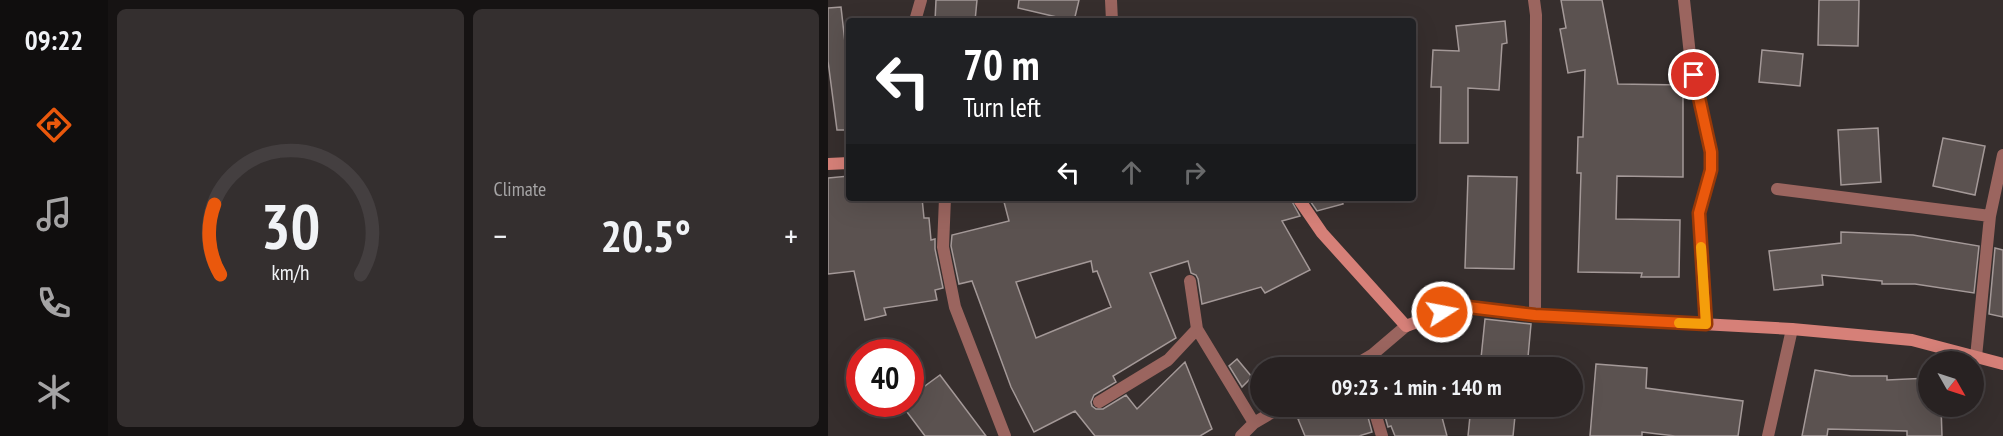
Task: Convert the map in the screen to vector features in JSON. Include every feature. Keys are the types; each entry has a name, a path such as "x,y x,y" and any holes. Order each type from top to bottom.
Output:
{"street":[{"path":"916,18 921,0"},
{"path":"1111,0 1112,18"},
{"path":"1534,0 1536,15 1535,315"},
{"path":"1684,0 1690,55 1711,152 1711,170 1699,213 1706,324"},
{"path":"1977,351 1990,216 2000,181 2003,155"},
{"path":"828,164 846,163"},
{"path":"1777,189 1990,216"},
{"path":"945,201 942,247 955,307 1005,436"},
{"path":"1300,201 1322,233 1406,326"},
{"path":"1190,281 1197,329 1254,423"},
{"path":"1375,357 1406,326 1460,306 1535,315 1706,324 1912,340 1953,351"},
{"path":"1099,402 1168,360 1197,329"},
{"path":"1768,436 1792,330"},
{"path":"1984,359 2003,364"},
{"path":"1241,436 1254,423 1264,417"},
{"path":"1376,417 1382,436"}],"building":[{"path":"936,0 977,0 975,18 935,18"},
{"path":"1019,0 1079,0 1075,18 1061,18 1018,8"},
{"path":"1561,0 1602,0 1618,84 1683,85 1683,177 1617,176 1616,219 1680,220 1679,277 1641,277 1642,273 1578,272 1581,173 1577,173 1578,137 1583,137 1585,70 1568,73 1560,29 1566,28"},
{"path":"1819,0 1859,0 1858,46 1818,45"},
{"path":"841,7 846,51 846,130 837,130 828,61 828,8"},
{"path":"1505,21 1507,43 1502,44 1499,90 1468,88 1468,143 1440,143 1441,87 1431,87 1433,50 1459,51 1456,26"},
{"path":"1762,50 1803,54 1800,86 1759,82"},
{"path":"1878,128 1881,182 1841,185 1838,130"},
{"path":"1943,138 1985,146 1975,195 1933,186"},
{"path":"846,176 846,201 922,201 924,218 929,218 931,240 935,239 943,288 935,290 937,300 884,308 886,315 865,320 854,271 828,274 828,178"},
{"path":"1468,176 1517,177 1514,269 1465,268"},
{"path":"1004,201 1292,201 1300,216 1282,221 1310,270 1265,293 1261,287 1202,304 1198,279 1191,273 1188,261 1150,273 1176,338 1113,376 1116,382 1094,395 1092,406 1096,409 1103,409 1126,395 1137,409 1185,362 1212,429 1200,436 1095,436 1075,411 1034,432 1011,387 972,281 959,284 951,246 952,235 1009,221","holes":["1091,261 1093,272 1097,271 1111,307 1036,338 1016,282"]},
{"path":"1310,201 1342,201 1343,204 1317,211"},
{"path":"1841,232 1913,235 1979,246 1974,293 1915,284 1882,284 1882,281 1822,275 1823,285 1774,290 1769,251 1841,243"},
{"path":"1995,248 2003,250 2003,317 1989,314"},
{"path":"1485,319 1531,324 1528,357 1481,357"},
{"path":"1237,359 1250,375 1250,379 1242,387 1229,366"},
{"path":"1596,364 1647,368 1646,388 1743,401 1738,436 1675,436 1642,432 1642,436 1590,436"},
{"path":"1815,370 1851,376 1887,376 1887,380 1918,379 1918,417 1941,417 1942,436 1907,436 1907,431 1828,429 1827,436 1802,436"},
{"path":"940,375 986,436 925,436 911,417 924,417 924,387"},
{"path":"1303,417 1368,417 1372,432 1359,436 1305,436 1298,419"},
{"path":"1385,417 1442,417 1447,436 1395,436 1391,426 1388,427"},
{"path":"1470,417 1515,417 1513,436 1468,436"}],"slow traffic":[{"path":"1679,323 1706,324 1701,247"}],"route":[{"path":"1442,312 1460,306 1535,315 1706,324 1699,213 1711,170 1711,152 1694,75"}]}
